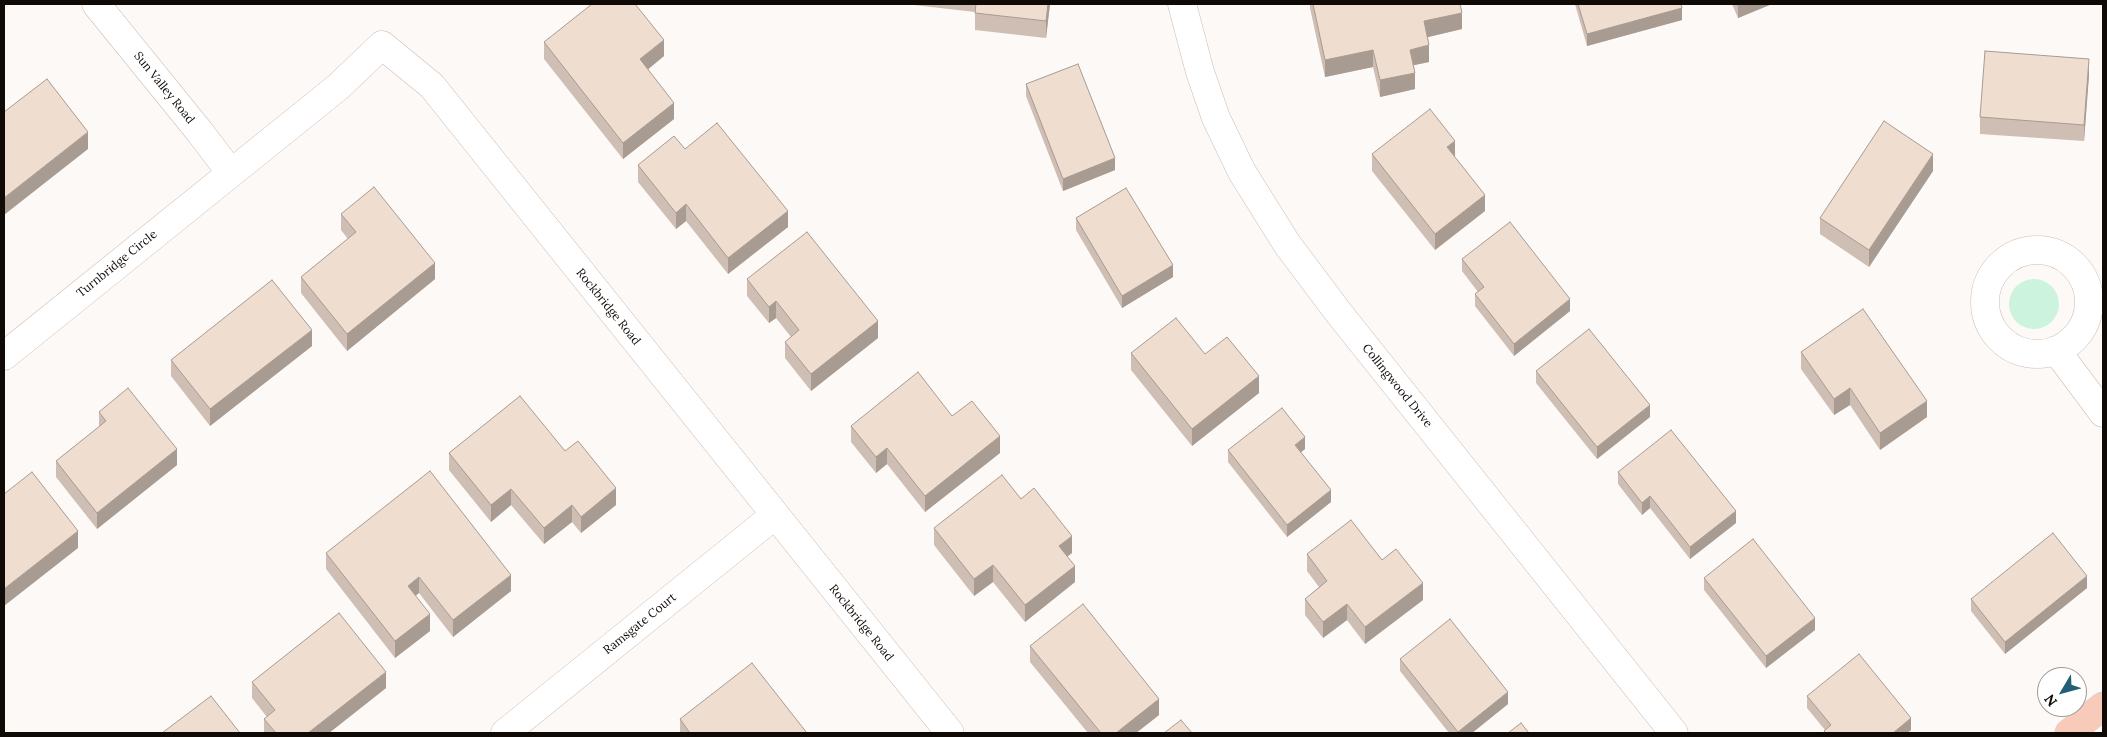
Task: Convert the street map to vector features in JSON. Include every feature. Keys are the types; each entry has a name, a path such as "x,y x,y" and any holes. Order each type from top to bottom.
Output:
{"main road":[{"path":"2069,733 2103,706"}],"street":[{"name":"Sun Valley Road","path":"96,4 200,131 231,173"},
{"name":"Collingwood Drive","path":"1182,4 1200,72 1216,118 1242,172 1287,244 1344,320 1674,733"},
{"name":"Rockbridge Road","path":"231,173 338,87 382,44 432,86 950,733"},
{"name":"Turnbridge Circle","path":"4,356 231,173"},
{"path":"2056,350 2103,413"},
{"name":"Ramsgate Court","path":"505,733 775,515"}],"green space":[{"path":"2034,279 2044,281 2052,286 2057,294 2059,304 2057,314 2052,322 2044,327 2034,329 2024,327 2016,322 2011,314 2009,304 2011,294 2016,286 2024,281"}],"building":[{"path":"592,4 635,4 664,40 640,59 674,103 623,143 544,42"},
{"path":"976,4 1048,4 1046,21 975,13"},
{"path":"1313,4 1460,4 1462,13 1424,21 1429,45 1410,50 1415,73 1380,80 1373,50 1325,60"},
{"path":"1578,4 1681,4 1682,8 1587,34"},
{"path":"1985,51 2089,59 2084,125 1980,117"},
{"path":"1078,64 1115,158 1063,179 1026,84"},
{"path":"47,79 88,132 4,198 4,112"},
{"path":"1430,109 1455,141 1447,147 1485,195 1435,234 1372,154"},
{"path":"1884,121 1933,154 1869,250 1820,218"},
{"path":"717,123 788,211 728,258 686,204 676,213 638,165 674,136 685,149"},
{"path":"374,187 435,263 347,334 301,277 356,232 341,214"},
{"path":"1126,188 1173,265 1122,296 1076,218"},
{"path":"1510,222 1570,299 1514,344 1475,294 1484,287 1462,259"},
{"path":"807,232 878,321 811,374 785,342 799,330 776,301 769,307 747,279"},
{"path":"272,280 312,330 210,409 171,360"},
{"path":"1863,309 1927,401 1880,433 1850,388 1834,399 1801,352"},
{"path":"1176,318 1205,354 1227,337 1259,376 1192,429 1131,353"},
{"path":"1589,329 1650,405 1597,447 1536,371"},
{"path":"918,372 952,416 972,401 1000,436 925,496 887,448 876,457 851,426"},
{"path":"128,388 177,449 97,513 56,461 106,421 99,412"},
{"path":"520,396 565,451 578,441 616,488 581,517 572,505 544,528 511,489 491,505 449,453"},
{"path":"1282,408 1305,437 1295,445 1331,490 1287,525 1228,450"},
{"path":"1671,430 1736,511 1690,547 1650,496 1642,503 1618,472"},
{"path":"430,471 511,575 453,620 419,577 408,586 430,614 395,641 326,553"},
{"path":"32,472 78,531 4,589 4,494"},
{"path":"1002,475 1021,499 1034,488 1072,536 1059,546 1075,566 1025,605 993,565 974,579 934,528"},
{"path":"1351,520 1382,560 1396,549 1423,583 1365,627 1347,604 1323,622 1305,599 1327,581 1307,554"},
{"path":"2053,533 2087,576 2005,642 1971,599"},
{"path":"1753,539 1815,618 1766,656 1704,578"},
{"path":"1083,604 1159,699 1116,733 1101,733 1030,646"},
{"path":"339,613 386,672 308,733 276,733 264,719 275,710 252,682"},
{"path":"1450,619 1508,692 1458,732 1400,659"},
{"path":"1859,654 1911,718 1893,733 1826,733 1824,731 1831,725 1807,696"},
{"path":"752,663 807,733 690,733 680,719"},
{"path":"211,696 240,733 162,733"},
{"path":"1181,720 1192,733 1164,733"},
{"path":"1521,723 1529,733 1508,733"}]}
